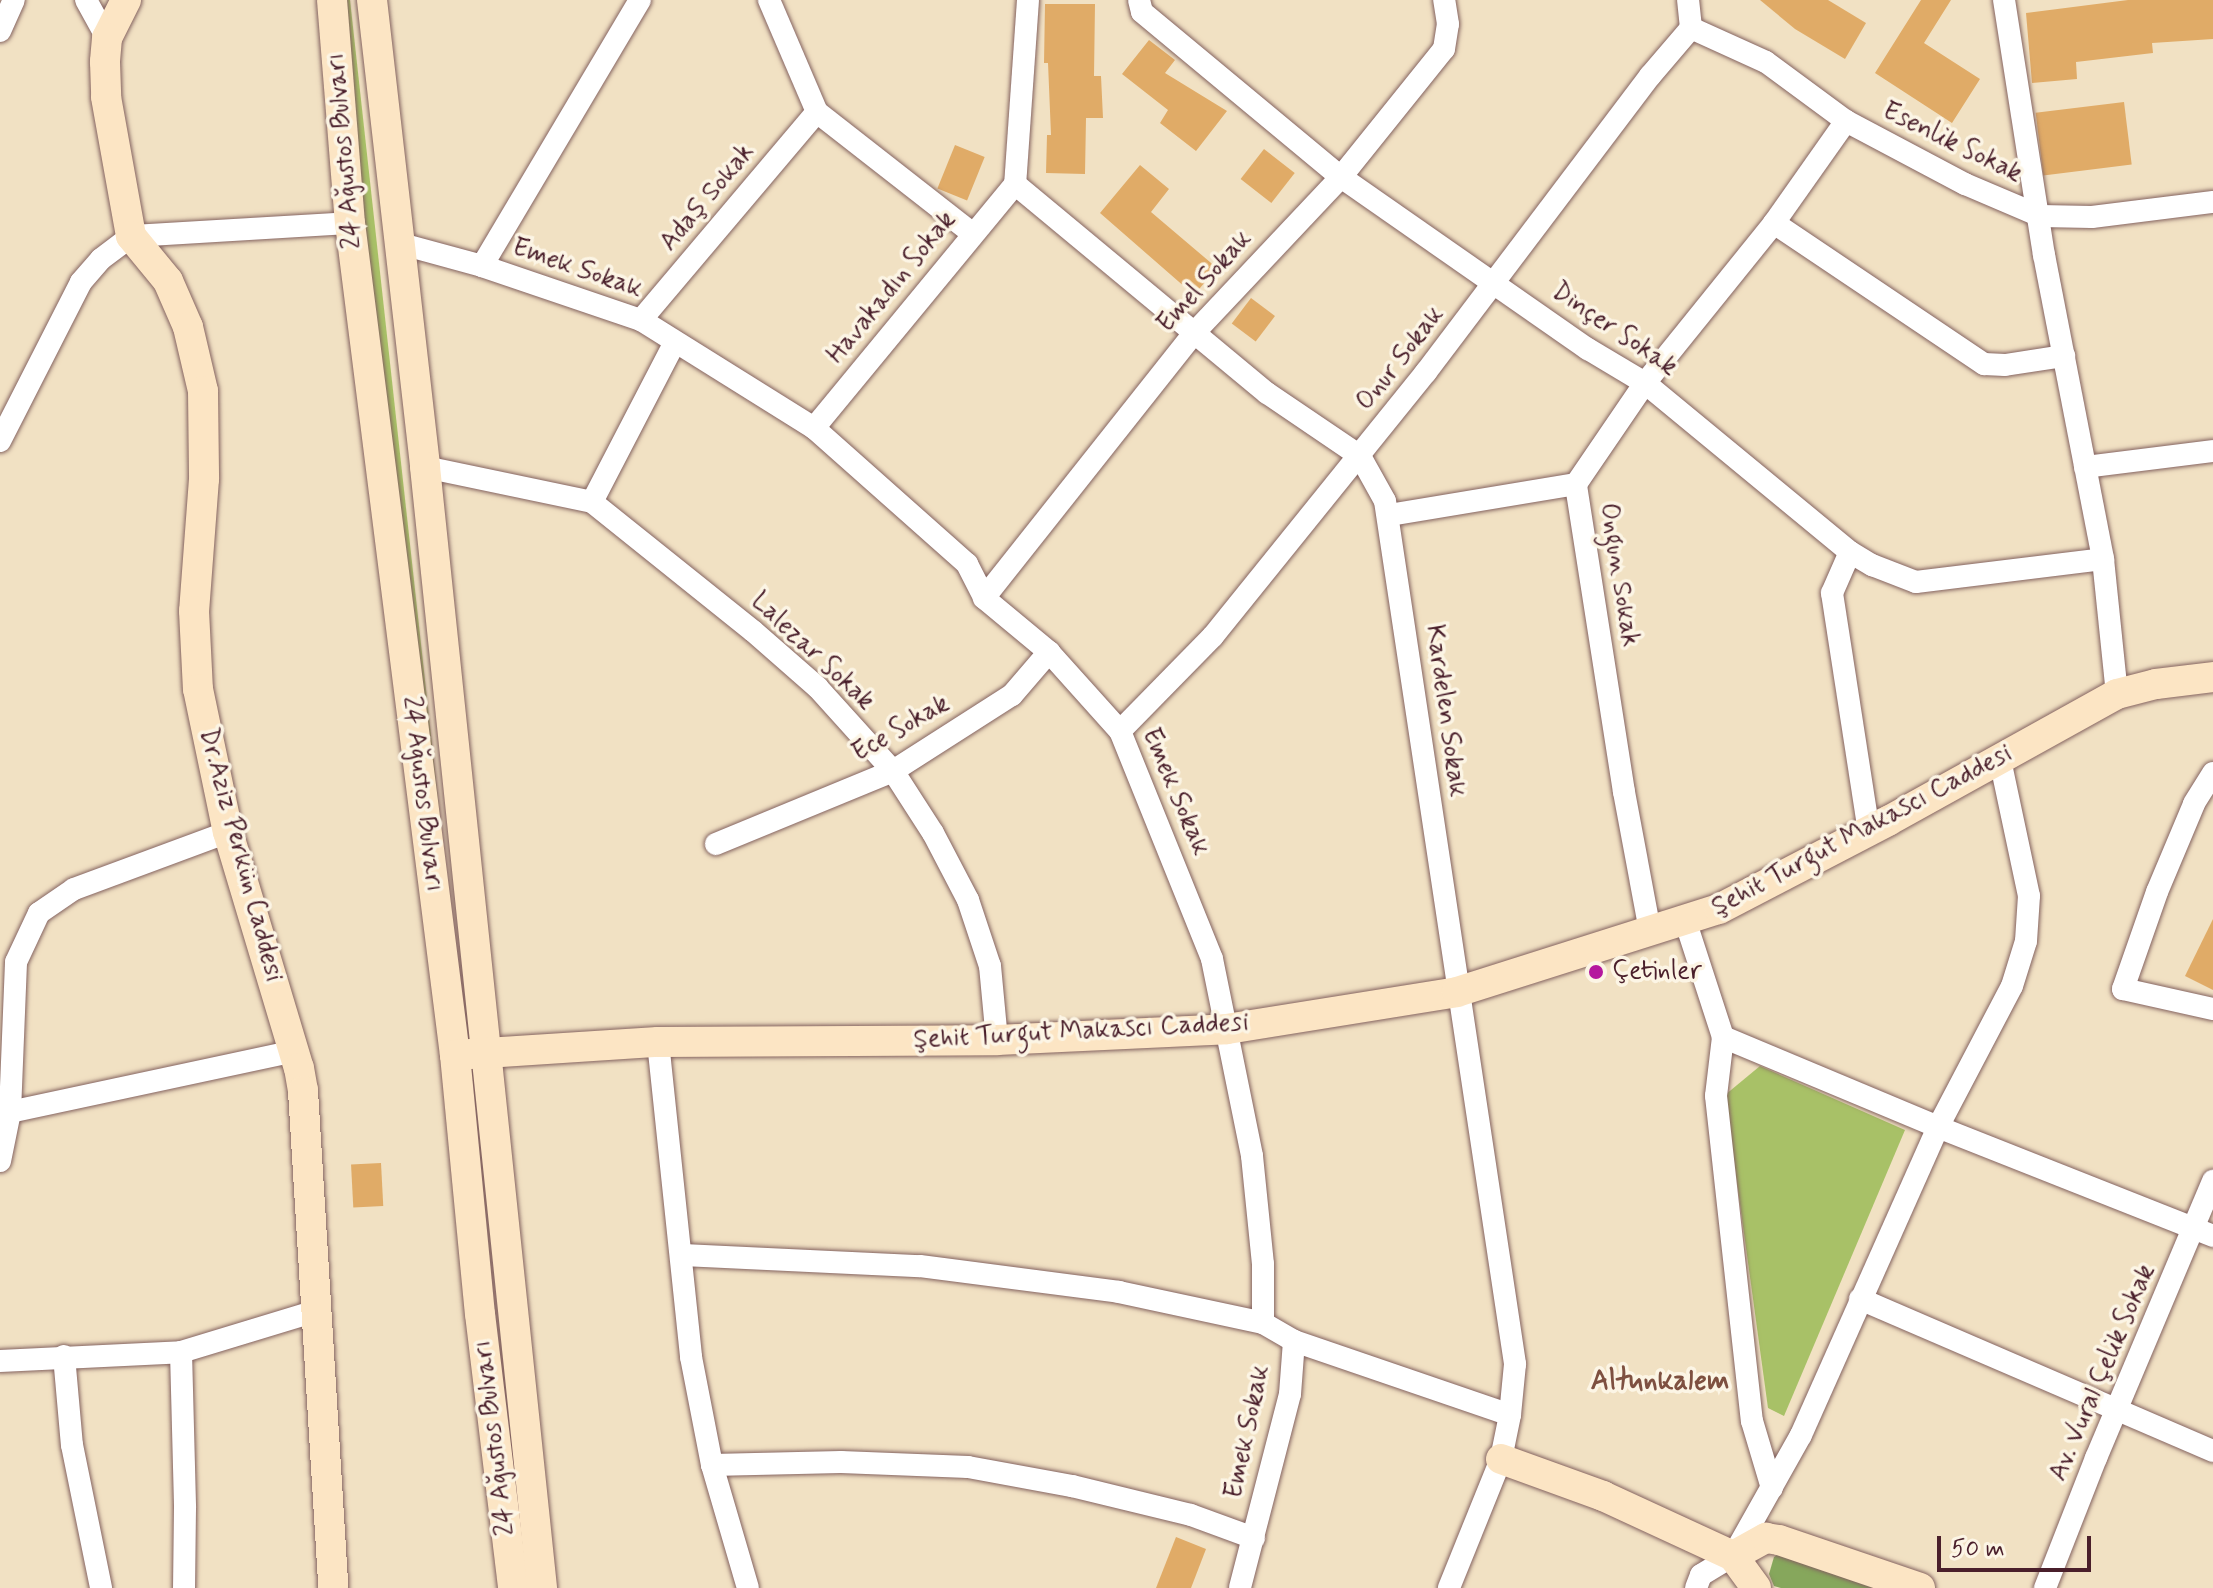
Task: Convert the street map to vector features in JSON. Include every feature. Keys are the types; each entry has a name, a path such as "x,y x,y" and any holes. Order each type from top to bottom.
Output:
{"street":[{"path":"0,31 14,0"},
{"path":"86,0 107,38"},
{"name":"Dr.Aziz Perkün Caddesi","path":"126,0 107,38 106,97 131,236 168,281 188,327 203,391 204,479 194,654 198,689 228,832 294,1051 303,1091 333,1588"},
{"name":"24 Ağustos Bulvarı","path":"332,0 350,223 455,1055 480,1314 513,1588"},
{"name":"24 Ağustos Bulvarı","path":"372,0 425,467 542,1588"},
{"path":"482,266 640,0"},
{"path":"1015,184 1028,0"},
{"name":"Dinçer Sokak","path":"1139,0 1142,12 1341,177 1588,349 1645,383 1850,552 1872,565 1916,582 2103,559"},
{"name":"Emel Sokak","path":"984,598 1194,333 1341,177 1444,49 1448,24 1444,0"},
{"path":"1688,0 1691,28"},
{"path":"2004,0 2064,356 2103,559 2117,694"},
{"path":"779,3 817,112 972,233"},
{"name":"Esenlik Sokak","path":"1691,28 1766,62 1846,121 1965,184 2040,216 2092,217 2213,202"},
{"name":"Onur Sokak","path":"1120,731 1213,636 1360,456 1650,76 1691,28"},
{"name":"Adaş Sokak","path":"641,320 817,112"},
{"name":"Ongun Sokak","path":"1650,931 1624,792 1576,484 1645,383 1774,223 1846,121"},
{"name":"Havakadın Sokak","path":"814,428 1015,184"},
{"name":"Kardelen Sokak","path":"1015,184 1267,393 1360,456 1385,501 1515,1364 1510,1415 1501,1459 1449,1588"},
{"path":"0,441 81,282 101,259 131,236 350,223"},
{"path":"1774,223 1984,364 2005,365 2064,356"},
{"name":"Emek Sokak","path":"398,243 482,266 641,320 814,428 967,564 984,598 1049,652 1120,731 1212,959 1252,1156 1263,1264 1263,1323 1294,1341 1290,1394 1240,1588"},
{"path":"592,502 675,342"},
{"path":"2085,467 2213,451"},
{"name":"Lalezar Sokak","path":"425,467 592,502 818,688 893,771 933,833 968,900 990,966 997,1040"},
{"path":"1389,515 1576,484"},
{"path":"1850,552 1832,593 1869,832"},
{"name":"Ece Sokak","path":"716,844 893,771 1012,695 1049,652"},
{"name":"Şehit Turgut Makascı Caddesi","path":"455,1055 658,1042 997,1040 1227,1029 1457,992 1685,920 1762,889 2117,694 2156,684 2213,677"},
{"path":"1742,1588 1733,1556 1801,1435 1938,1127 2012,986 2026,941 2029,896 2000,759"},
{"path":"2213,773 2194,804 2157,892 2123,989 2213,1009"},
{"path":"0,1161 10,1112 16,962 39,913 74,889 228,832"},
{"path":"1685,920 1723,1037 1716,1096 1752,1421 1772,1488"},
{"path":"1723,1037 2204,1233"},
{"path":"658,1042 683,1255 691,1357 712,1465 748,1588"},
{"path":"10,1112 294,1051"},
{"name":"Av. Vural Çelik Sokak","path":"2045,1588 2116,1409 2204,1233 2213,1181"},
{"path":"683,1255 920,1266 1119,1292 1263,1323"},
{"path":"1860,1299 2213,1451"},
{"path":"0,1361 181,1352 316,1311"},
{"path":"1294,1341 1510,1415"},
{"path":"181,1352 184,1588"},
{"path":"64,1356 72,1445 101,1588"},
{"path":"1501,1459 1603,1496 1733,1556 1756,1588"},
{"path":"712,1465 841,1462 968,1467 1072,1486 1191,1515 1254,1538"},
{"path":"1696,1588 1701,1575 1766,1538 1920,1588"}],"green space":[{"path":"337,0 350,0 463,1025"},
{"path":"1760,1066 1905,1130 1784,1416 1768,1408 1725,1095"},
{"path":"1780,1553 1892,1588 1774,1586 1769,1574 1774,1557"}],"building":[{"path":"1760,0 1828,0 1866,23 1845,59 1795,29"},
{"path":"1921,0 1951,0 1924,43 1980,79 1952,123 1875,73"},
{"path":"2128,0 2213,0 2213,39 2152,43 2153,53 2076,62 2077,79 2032,83 2026,13"},
{"path":"1045,4 1095,4 1094,76 1101,76 1103,118 1086,118 1085,174 1046,173 1047,135 1051,135 1048,63 1044,63"},
{"path":"1149,40 1175,60 1165,73 1227,111 1196,151 1160,123 1168,110 1122,74"},
{"path":"2124,102 2132,165 2043,175 2036,113"},
{"path":"955,145 985,157 967,201 937,189"},
{"path":"1264,149 1295,173 1271,203 1241,179"},
{"path":"1140,165 1169,189 1151,212 1217,268 1194,295 1100,213"},
{"path":"1251,298 1275,316 1256,342 1232,324"},
{"path":"2213,919 2213,990 2185,976"},
{"path":"381,1163 383,1206 353,1208 351,1165"},
{"path":"1176,1537 1206,1549 1191,1588 1156,1588"}],"place":[{"name":"Çetinler","path":"1596,972"}],"district":[{"name":"Altunkalem","path":"1660,1382"}]}
